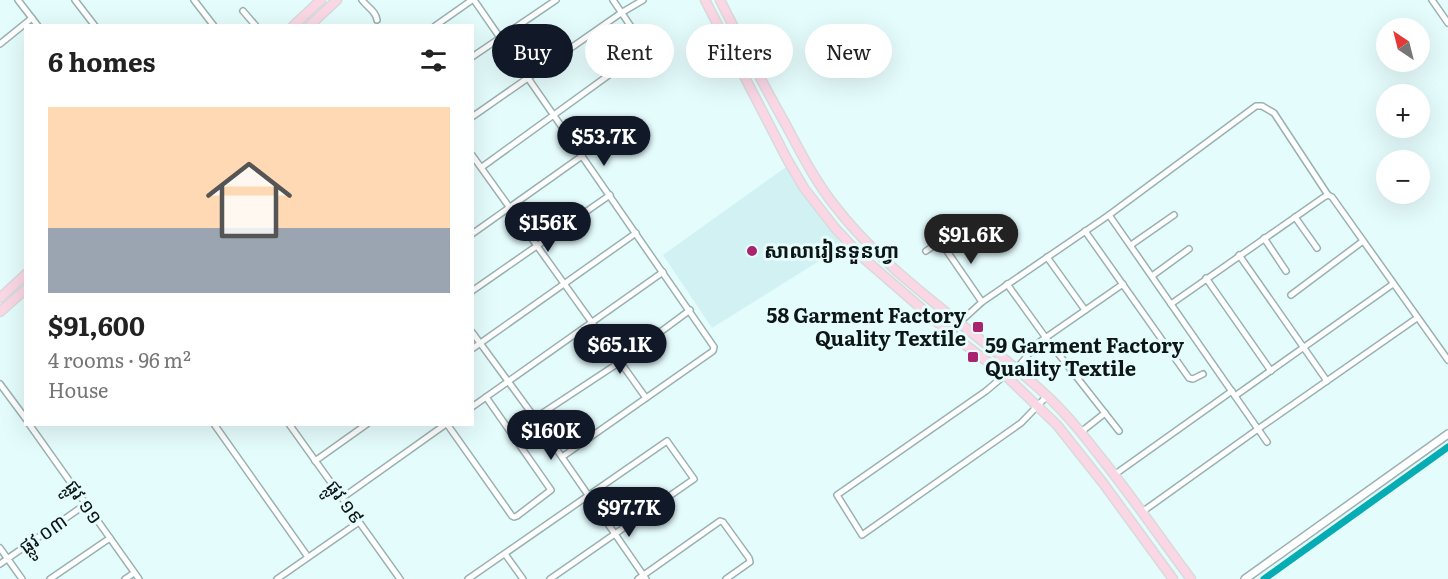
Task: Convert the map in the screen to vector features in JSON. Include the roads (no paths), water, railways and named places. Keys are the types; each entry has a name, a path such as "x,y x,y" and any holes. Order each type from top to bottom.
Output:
{"main road":[{"path":"295,24 321,0"},
{"path":"311,24 337,0"},
{"path":"705,0 797,175 835,228 861,256 951,334 1005,375 1037,406 1072,443 1173,579"},
{"path":"720,0 809,168 846,220 870,246 959,323 1017,368 1047,396 1081,432 1191,579"},
{"path":"797,175 809,168"},
{"path":"835,228 846,220"},
{"path":"0,298 24,276"},
{"path":"0,312 24,291"}],"street":[{"path":"18,0 36,24"},
{"path":"75,0 93,24"},
{"path":"195,0 213,24"},
{"path":"438,24 473,0 492,27"},
{"path":"522,24 556,0"},
{"path":"482,167 642,51 644,48 642,43 613,0"},
{"path":"573,47 643,0"},
{"path":"1432,0 1448,22"},
{"path":"364,3 366,9 379,23"},
{"path":"243,11 254,24"},
{"path":"25,24 32,18"},
{"path":"0,44 24,24"},
{"path":"474,56 492,44"},
{"path":"474,116 528,78 690,310 714,349 562,457"},
{"path":"951,334 959,323 982,302 1109,215 1256,106 1262,106 1274,113 1328,195 1332,197 1448,360"},
{"path":"474,233 582,156"},
{"path":"474,157 646,398"},
{"path":"474,290 610,195"},
{"path":"1171,304 1328,195"},
{"path":"1109,215 1267,442"},
{"path":"1131,246 1174,215"},
{"path":"1295,217 1317,248"},
{"path":"1085,231 1189,378 1193,379 1203,374"},
{"path":"474,348 636,233"},
{"path":"926,251 953,233"},
{"path":"1264,238 1286,271"},
{"path":"1291,295 1363,241"},
{"path":"940,242 982,302"},
{"path":"1152,276 1190,249"},
{"path":"1239,255 1327,381"},
{"path":"1047,257 1085,310"},
{"path":"474,405 663,272"},
{"path":"1206,278 1271,371"},
{"path":"1007,284 1119,431"},
{"path":"1017,368 1038,343 1123,284"},
{"path":"1114,475 1234,393 1271,371 1393,284"},
{"path":"535,418 620,362 690,310"},
{"path":"1142,512 1417,318"},
{"path":"474,334 589,496 642,578 720,521 723,522 750,562 726,579"},
{"path":"1005,375 986,391 837,495 862,535 1021,423 1047,396"},
{"path":"0,384 24,416"},
{"path":"448,426 512,516 517,516 533,505 551,490 486,397"},
{"path":"1081,432 1105,413"},
{"name":"ផ្លូវ ១១","path":"30,426 139,579"},
{"path":"215,426 308,557"},
{"name":"ផ្លូវ ១៩","path":"290,426 400,579"},
{"path":"315,461 364,426"},
{"path":"342,498 444,426"},
{"path":"1245,579 1448,434"},
{"path":"468,579 667,441 694,479 550,579"},
{"name":"ផ្លូវ ០៣","path":"0,564 86,504"},
{"path":"278,579 359,522"},
{"path":"50,579 110,538"},
{"path":"0,548 22,579"},
{"path":"505,554 523,579"},
{"path":"125,579 134,573"}],"waterway":[{"path":"1264,579 1448,447"}],"place":[{"name":"សាលារៀនទួនហ្វា","path":"752,251"},
{"name":"58 Garment Factory Quality Textile","path":"978,327"},
{"name":"59 Garment Factory Quality Textile","path":"973,357"}]}
